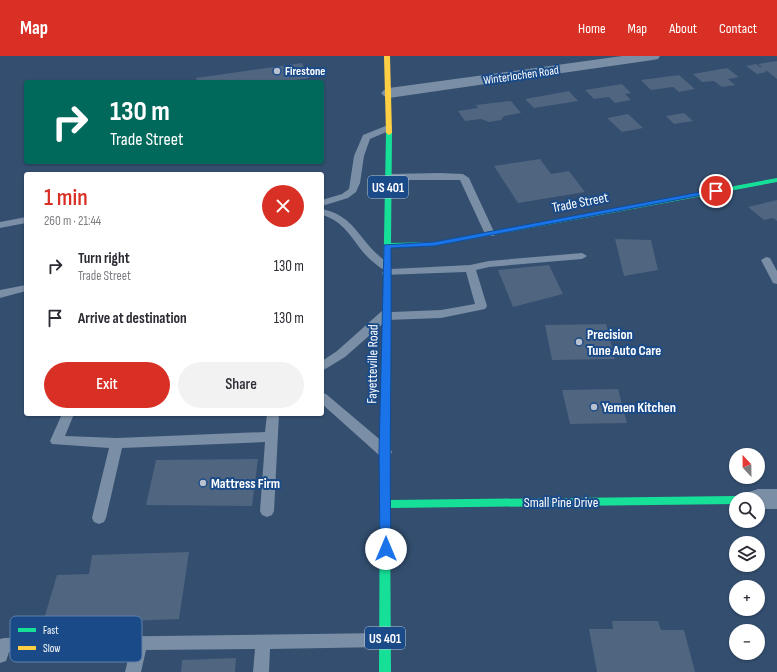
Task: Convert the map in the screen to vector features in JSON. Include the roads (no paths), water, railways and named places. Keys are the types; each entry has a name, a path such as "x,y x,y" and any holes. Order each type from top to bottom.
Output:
{"main road":[{"name":"Fayetteville Road","path":"385,672 386,504 384,452 389,93 387,56"},
{"name":"Trade Street","path":"387,246 434,244 777,180"},
{"name":"Small Pine Drive","path":"386,504 729,500"}],"street":[{"name":"Winterlochen Road","path":"389,93 653,56"},
{"path":"765,499 777,499"}],"lane":[{"path":"324,202 345,196 353,190 359,156 366,137 388,128"},
{"path":"388,177 463,177 466,180 490,234"},
{"path":"324,213 336,216 350,226 367,249 387,270 470,268 489,264 582,256"},
{"path":"0,225 24,220"},
{"path":"766,260 777,281"},
{"path":"324,366 341,354 387,315 441,314 481,306 470,268"},
{"path":"0,294 24,288"},
{"path":"324,399 384,452"},
{"path":"67,416 57,441 117,442 272,437"},
{"path":"267,511 273,416"},
{"path":"99,518 117,442"},
{"path":"142,644 385,640"},
{"path":"261,672 264,642"},
{"path":"0,656 4,645 10,645"},
{"path":"133,672 135,662"}],"place":[{"name":"Firestone","path":"277,71"},
{"name":"Precision Tune Auto Care","path":"579,342"},
{"name":"Yemen Kitchen","path":"594,407"},
{"name":"Mattress Firm","path":"203,483"}]}
